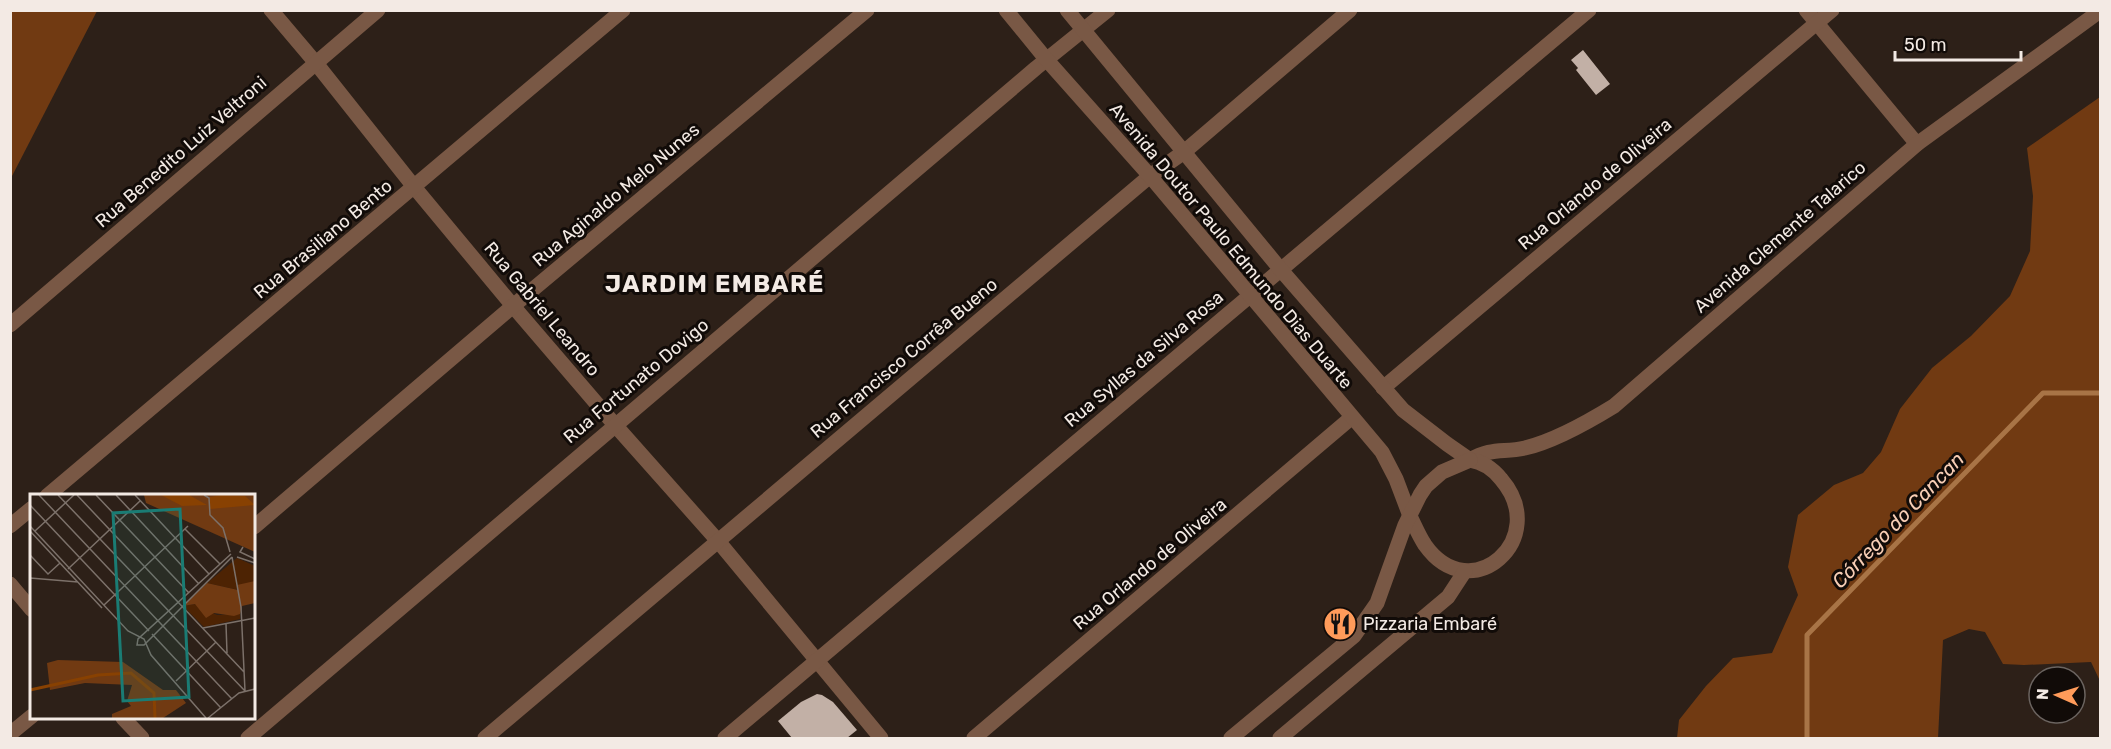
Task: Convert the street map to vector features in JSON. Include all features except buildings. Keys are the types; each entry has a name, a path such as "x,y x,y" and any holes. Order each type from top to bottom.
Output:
{"street":[{"name":"Rua Gabriel Leandro","path":"271,10 513,306 718,541 881,738"},
{"name":"Rua Benedito Luiz Veltroni","path":"10,325 378,10"},
{"name":"Rua Brasiliano Bento","path":"48,494 624,10"},
{"name":"Rua Aginaldo Melo Nunes","path":"255,526 513,306 867,10"},
{"name":"Avenida Doutor Paulo Edmundo Dias Duarte","path":"1006,10 1382,453 1396,479 1410,516"},
{"name":"Avenida Doutor Paulo Edmundo Dias Duarte","path":"1067,10 1281,270 1383,388 1403,410 1470,460"},
{"name":"Rua Fortunato Dovigo","path":"248,738 1046,59 1108,10"},
{"name":"Rua Francisco Corrêa Bueno","path":"485,738 1350,10"},
{"name":"Rua Syllas da Silva Rosa","path":"725,738 1589,10"},
{"path":"1806,10 1917,144"},
{"name":"Rua Orlando de Oliveira","path":"1383,388 1832,10"},
{"name":"Avenida Clemente Talarico","path":"1231,738 1354,636 1377,603 1410,516 1420,495 1433,479 1450,467 1470,460 1483,452 1524,448 1581,426 1614,406 1917,144 2100,11"},
{"name":"Rua Orlando de Oliveira","path":"974,738 1351,418"},
{"path":"1410,516 1425,545 1433,554 1455,569 1478,570 1498,560 1513,544 1519,523 1515,501 1504,482 1488,467 1479,461 1470,460"},
{"path":"10,526 30,510"},
{"path":"1280,738 1448,597 1465,571"},
{"path":"10,584 30,608"},
{"path":"10,734 30,718"},
{"path":"125,719 142,738"}],"shaded area":[{"path":"10,11 97,11 11,178"},
{"path":"2100,97 2100,681 2091,662 2003,664 1985,632 1969,629 1943,640 1938,738 1677,738 1679,720 1706,686 1733,658 1772,653 1798,595 1788,567 1798,515 1834,485 1863,473 1881,452 1900,409 1932,368 1971,336 2010,296 2030,251 2033,196 2027,148"}],"waterway":[{"name":"Córrego do Cancan","path":"1807,738 1807,635 2043,393 2100,393"}],"place":[{"name":"Pizzaria Embaré","path":"1340,624"}],"district":[{"name":"JARDIM EMBARÉ","path":"715,284"}]}
